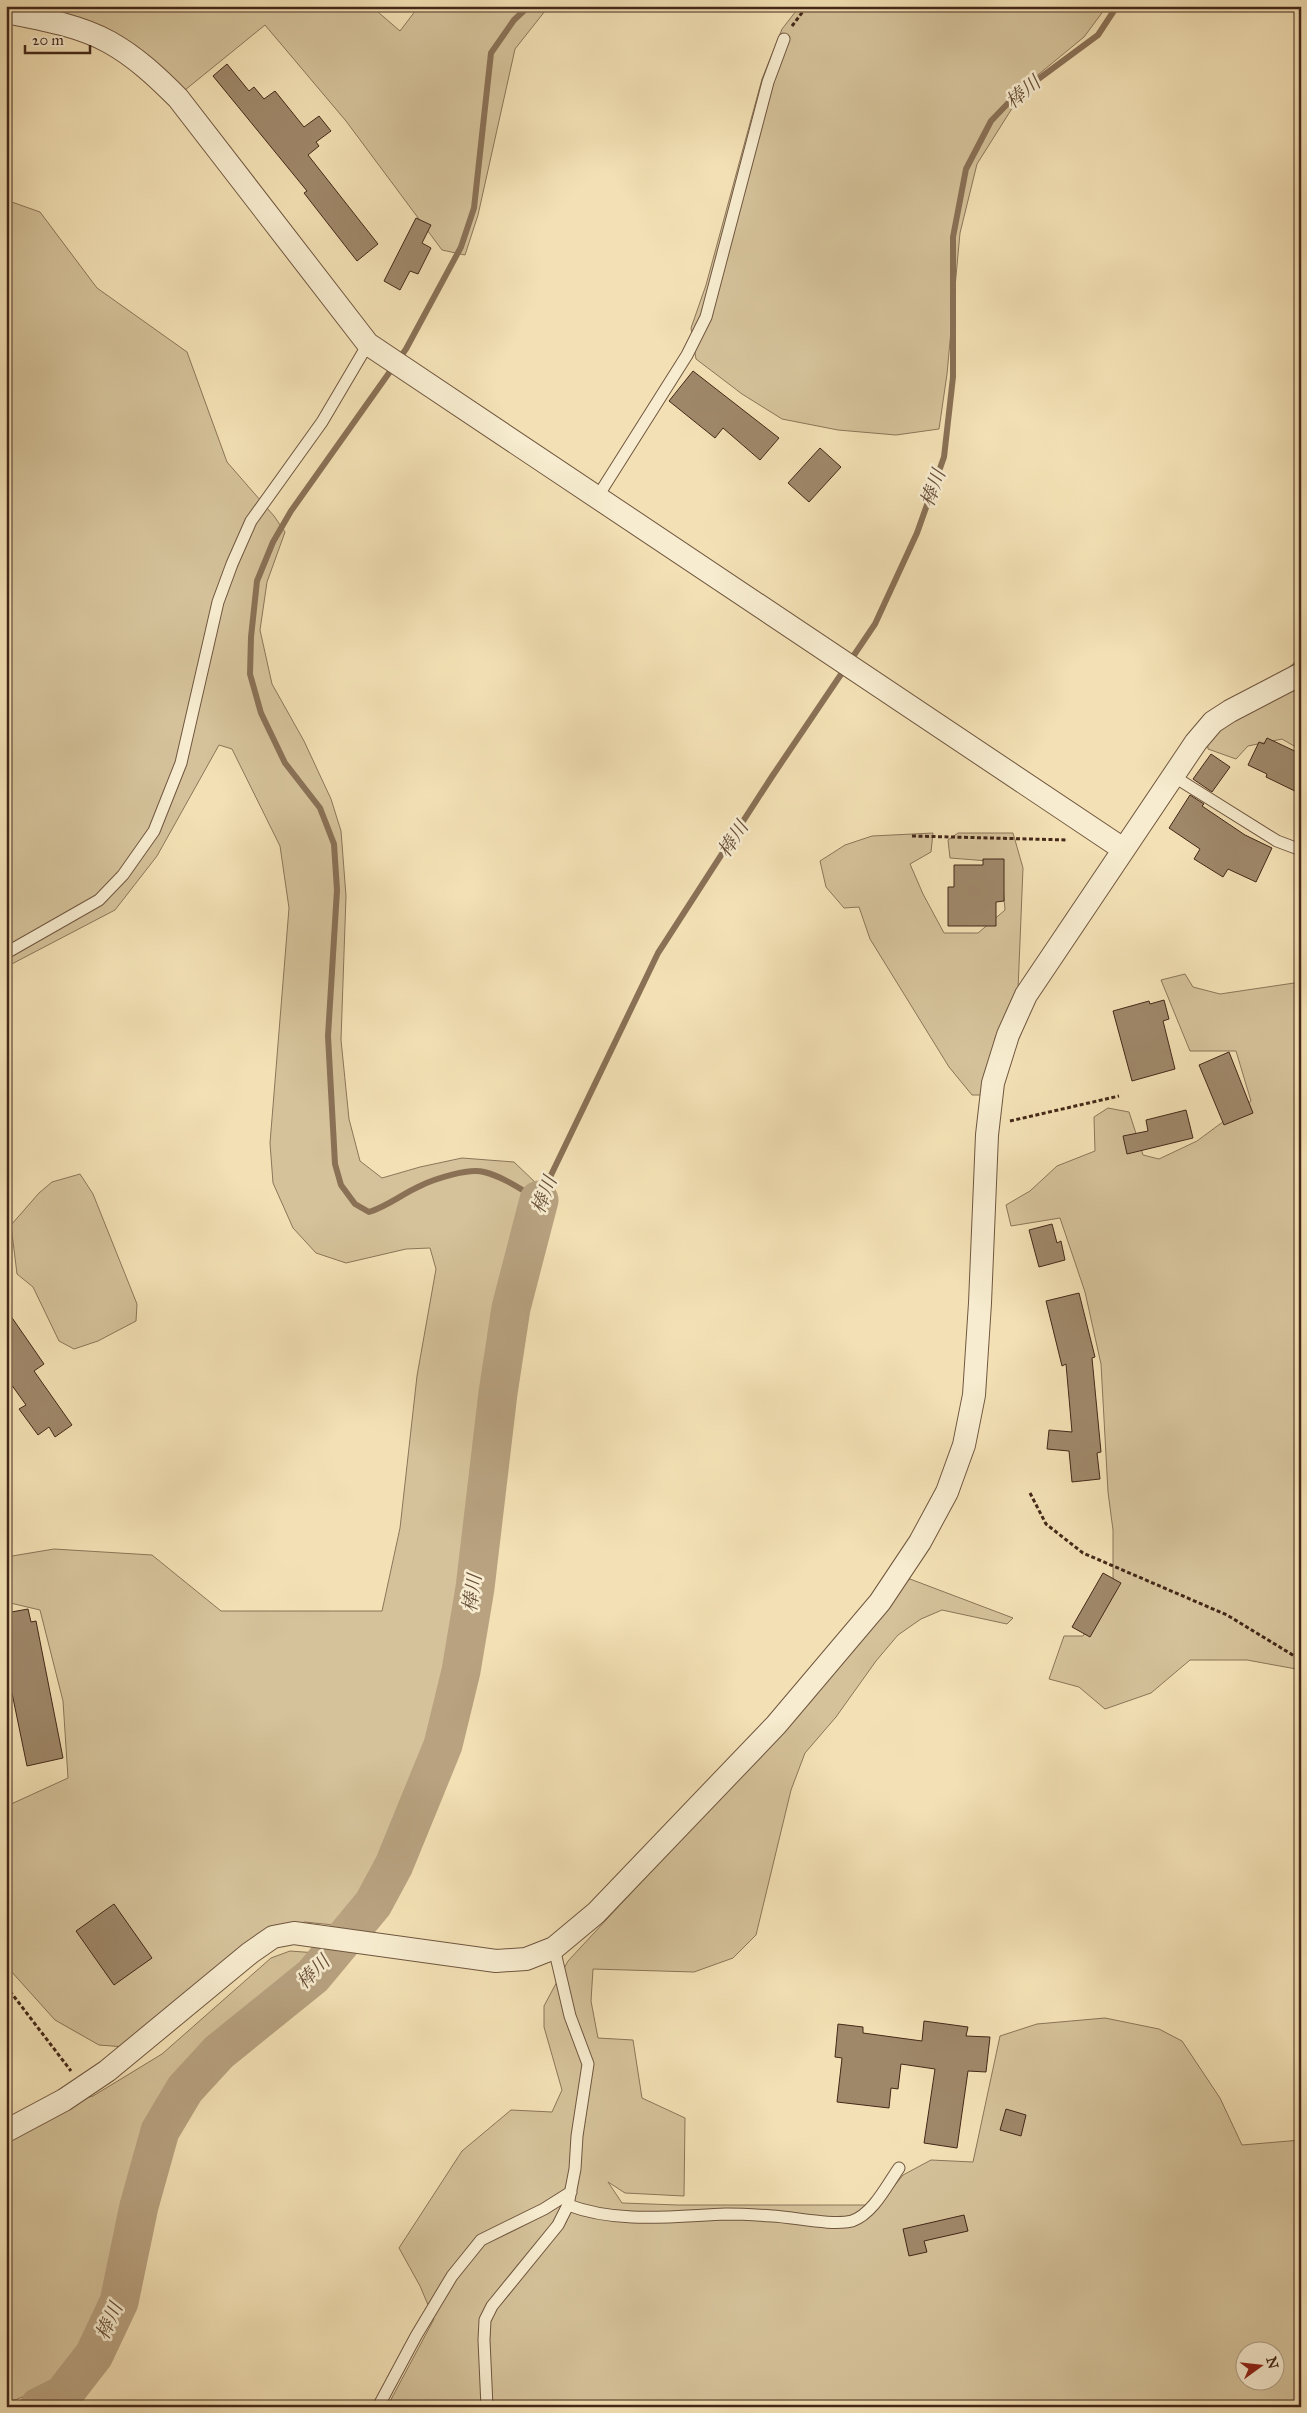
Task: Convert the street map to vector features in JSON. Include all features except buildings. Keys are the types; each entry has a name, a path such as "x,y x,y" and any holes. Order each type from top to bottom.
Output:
{"street":[{"path":"6,12 64,25 109,42 150,69 178,98 368,344 598,496 1123,849"},
{"path":"6,2130 64,2100 108,2071 250,1953 273,1937 294,1933 496,1961 526,1959 554,1948 596,1912 776,1725 880,1602 920,1542 947,1492 964,1445 974,1395 981,1293 987,1135 993,1083 1008,1035 1026,995 1172,776 1213,722 1230,711 1301,674"}],"lane":[{"path":"598,496 687,355 706,317 768,82 784,39"},
{"path":"6,953 99,900 123,875 154,831 181,763 218,602 251,520 322,422 368,344"},
{"path":"1172,776 1278,841 1301,850"},
{"path":"487,2407 485,2320 492,2306 558,2225 568,2205 571,2192 588,2064 570,2016 554,1948"},
{"path":"568,2205 585,2212 634,2218 729,2214 797,2217 837,2223 853,2220 864,2214 899,2168"},
{"path":"378,2407 416,2336 452,2276 482,2240 544,2209 571,2192"}],"path":[{"path":"784,39 807,6"},
{"path":"912,836 1070,840"},
{"path":"1002,1122 1119,1096"},
{"path":"1030,1493 1046,1524 1083,1553 1228,1615 1301,1660"},
{"path":"6,1986 83,2088"}],"shaded area":[{"path":"21,6 371,6 400,31 419,6 549,6 515,49 478,215 465,255 442,250 346,121 265,25 185,90"},
{"path":"800,6 1107,6 1084,37 1028,83 977,164 960,233 947,374 939,429 896,435 838,430 782,419 742,394 696,359 691,328 706,285 762,79 782,29"},
{"path":"6,200 40,212 97,288 187,352 227,462 274,516 285,532 267,582 260,630 272,684 304,741 331,799 341,831 346,896 341,1040 349,1119 360,1161 382,1178 462,1158 514,1162 537,1184 545,1202 521,1308 509,1389 485,1611 471,1677 424,1811 382,1909 371,1929 305,1922 263,1932 185,1992 125,2047 99,2045 55,2020 10,1970 6,1934 6,1908 11,1863 9,1805 68,1778 63,1701 40,1610 6,1602 6,1557 54,1549 152,1555 221,1611 382,1611 400,1528 417,1376 436,1269 430,1248 406,1249 346,1263 316,1253 293,1228 273,1183 270,1143 289,908 280,846 232,749 219,745 157,856 115,910 6,967"},
{"path":"1301,657 1301,750 1282,739 1248,746 1236,759 1208,749 1207,738"},
{"path":"933,833 931,852 910,864 923,894 944,933 978,933 1005,910 1001,862 950,858 948,840 958,833 1013,833 1023,868 1018,990 995,1038 984,1095 972,1095 949,1067 870,939 859,907 844,908 826,887 820,861 845,845 872,836"},
{"path":"1185,974 1193,987 1220,994 1301,982 1301,1672 1296,1669 1247,1660 1190,1660 1151,1693 1105,1709 1079,1687 1049,1679 1064,1636 1083,1636 1113,1585 1113,1530 1108,1492 1101,1364 1085,1292 1060,1218 1011,1226 1006,1205 1030,1191 1057,1166 1095,1151 1094,1117 1108,1108 1129,1112 1143,1155 1159,1159 1197,1141 1251,1101 1236,1051 1190,1051 1161,980"},
{"path":"80,1174 93,1194 137,1304 136,1321 98,1341 74,1349 59,1341 33,1287 17,1274 11,1225 39,1193 52,1182"},
{"path":"910,1579 1013,1618 1007,1624 942,1610 921,1619 898,1635 876,1661 836,1717 805,1753 791,1790 756,1935 733,1958 694,1972 593,1969 591,2001 598,2038 633,2040 642,2098 685,2118 684,2196 625,2193 608,2182 622,2203 678,2205 879,2205 903,2175 931,2160 973,2162 1000,2036 1037,2024 1105,2018 1159,2029 1182,2041 1220,2098 1242,2145 1301,2140 1301,2407 387,2407 434,2319 420,2286 399,2248 462,2151 511,2110 552,2112 562,2090 544,2027 544,2006 568,1961 711,1807 899,1586"},
{"path":"290,1951 317,1953 320,1958 305,1973 223,2040 186,2077 156,2121 136,2177 110,2296 93,2337 64,2380 15,2400 6,2401 6,2120 93,2096 162,2054 271,1958"}],"waterway":[{"path":"529,6 514,20 491,53 474,208 461,247 406,349 291,511 273,542 257,581 251,637 250,674 261,713 285,763 320,808 334,844 337,890 328,1036 335,1164 341,1185 355,1204 369,1212 426,1183 442,1177 477,1171 499,1177 539,1200 658,953 771,778 875,624 917,533 944,457 953,377 953,237 966,169 991,121 1014,97 1098,35 1117,6"},
{"name":"棒川","path":"39,2407 63,2395 94,2355 119,2302 139,2206 160,2131 185,2089 219,2052 313,1976 373,1904 394,1865 443,1745 461,1671 475,1588 498,1393 511,1308 539,1200"}]}
